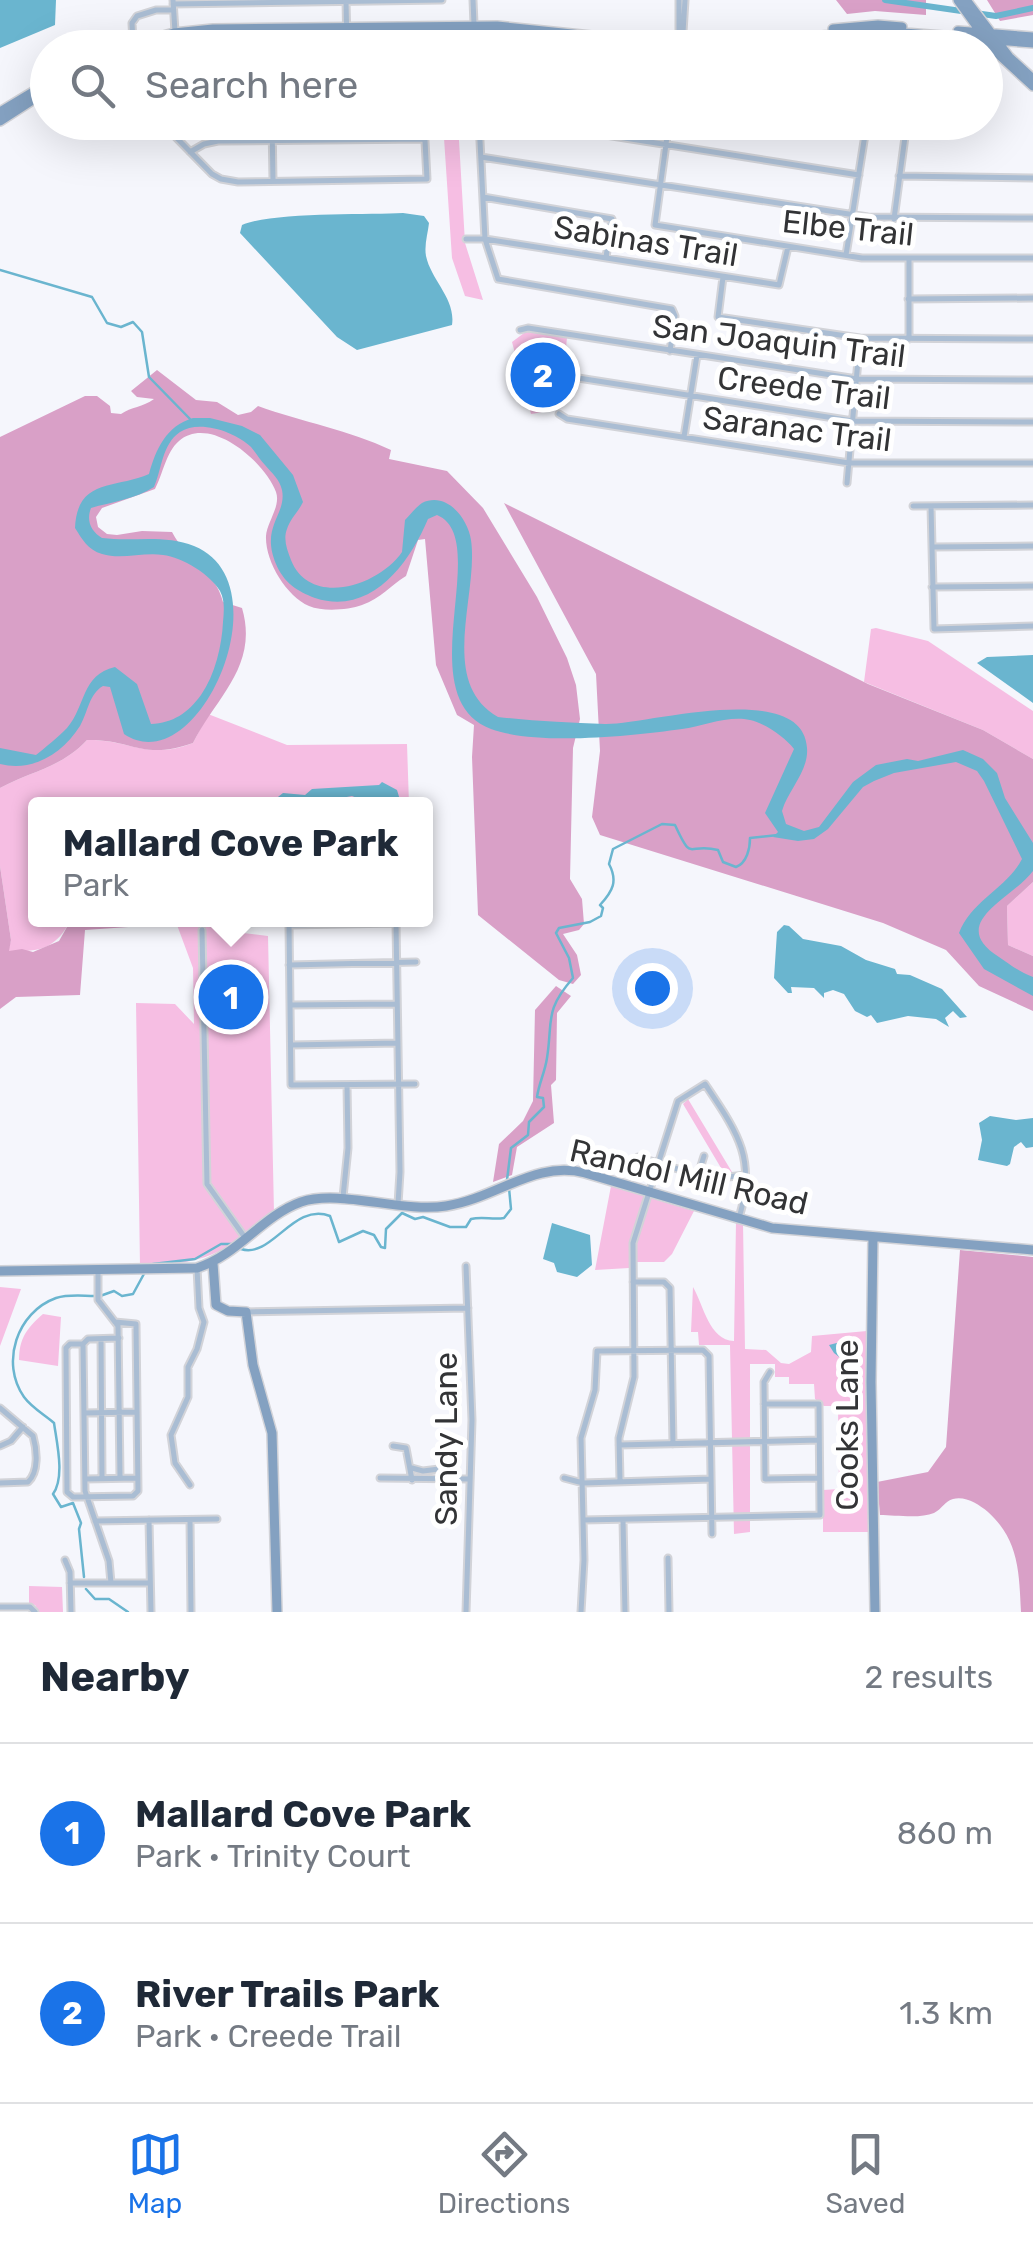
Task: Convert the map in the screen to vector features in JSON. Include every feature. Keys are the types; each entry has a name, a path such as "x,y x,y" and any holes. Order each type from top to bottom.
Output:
{"main road":[{"path":"958,0 984,30"},
{"path":"966,0 985,30"},
{"path":"197,30 473,26 540,30"},
{"path":"827,30 922,30"},
{"path":"1003,35 1033,40"},
{"path":"1003,37 1020,42 1033,40"},
{"path":"1012,61 1013,47 1020,42"},
{"path":"1003,51 1033,78"},
{"path":"1003,57 1033,86"},
{"path":"0,112 30,96"},
{"path":"0,121 30,99"},
{"name":"Randol Mill Road","path":"0,1272 197,1268 213,1262 300,1202 343,1198 447,1206 561,1168 772,1228 1033,1250"},
{"name":"Cooks Lane","path":"873,1237 875,1612"},
{"path":"213,1262 216,1305 228,1311 246,1312 253,1365 274,1447 277,1612"}],"street":[{"path":"132,30 137,16 173,5 442,0"},
{"path":"473,0 473,30"},
{"path":"682,0 682,30"},
{"path":"346,1 346,30"},
{"path":"173,5 174,30"},
{"path":"178,140 221,179 273,181 427,179 424,140"},
{"path":"190,152 206,143 348,140"},
{"path":"480,140 485,239 492,269 500,280 672,309 676,316 670,350"},
{"path":"635,140 859,175"},
{"path":"659,184 667,140"},
{"path":"846,255 864,140"},
{"path":"894,219 904,140"},
{"path":"272,141 273,181"},
{"path":"480,157 853,215 894,219 1033,218"},
{"path":"899,176 1033,178"},
{"name":"Elbe Trail","path":"659,184 654,218 659,225 846,255 909,260 1033,258"},
{"path":"483,197 612,219 606,257"},
{"name":"Sabinas Trail","path":"466,239 779,285 788,246"},
{"path":"909,260 909,340"},
{"path":"723,277 718,317 860,338 1033,339"},
{"path":"908,300 1033,298"},
{"name":"San Joaquin Trail","path":"520,330 528,328 857,379 1033,380"},
{"path":"847,483 860,338"},
{"path":"684,437 697,355"},
{"name":"Creede Trail","path":"572,377 853,421 1033,422"},
{"name":"Saranac Trail","path":"559,414 849,462 1033,463"},
{"path":"913,506 1033,504"},
{"path":"931,506 934,629 1033,626"},
{"path":"932,547 1033,546"},
{"path":"932,587 1033,586"},
{"path":"289,927 291,1085 415,1084"},
{"path":"396,927 400,1203"},
{"path":"202,930 206,1176 209,1190 241,1244"},
{"path":"290,964 416,962"},
{"path":"290,1005 397,1004"},
{"path":"291,1045 398,1043"},
{"path":"620,1481 620,1431 633,1392 634,1243 678,1101 705,1084 743,1145 744,1200 739,1219"},
{"path":"343,1198 348,1148 347,1085"},
{"path":"390,1127 399,1127"},
{"path":"698,1175 704,1156"},
{"path":"638,1157 714,1180 745,1174"},
{"path":"391,1173 400,1172"},
{"name":"Randol Mill Road","path":"326,1194 343,1198"},
{"name":"Sandy Lane","path":"466,1266 472,1420 466,1612"},
{"path":"190,1485 175,1462 171,1434 188,1398 188,1367 204,1322 198,1308 197,1268"},
{"path":"98,1271 98,1300 115,1322 119,1338 120,1478"},
{"path":"633,1282 668,1284 674,1444"},
{"path":"246,1312 468,1308"},
{"path":"115,1322 136,1324 138,1492 133,1496 73,1497 67,1492 66,1348 88,1340 119,1338"},
{"path":"102,1338 102,1478"},
{"path":"83,1344 87,1496 110,1561 111,1583"},
{"path":"581,1612 582,1426 595,1390 597,1351 703,1350 709,1356 712,1534"},
{"path":"770,1372 764,1382 765,1479 820,1478"},
{"path":"583,1520 820,1516 819,1404 764,1404"},
{"path":"0,1408 34,1440 34,1477 23,1483 0,1483"},
{"path":"84,1413 137,1412"},
{"path":"0,1446 12,1442 24,1427"},
{"path":"619,1445 820,1440"},
{"path":"394,1446 406,1448 412,1480"},
{"path":"412,1468 440,1469"},
{"path":"85,1478 138,1478"},
{"path":"380,1478 470,1479"},
{"path":"564,1478 582,1482 712,1479"},
{"path":"94,1521 217,1518"},
{"path":"190,1519 191,1612"},
{"path":"623,1519 624,1612"},
{"path":"149,1520 151,1612"},
{"path":"668,1558 669,1612"},
{"path":"65,1560 71,1612"},
{"path":"70,1584 150,1583"},
{"path":"0,1607 30,1607 35,1612"}],"shaded area":[{"path":"836,0 926,0 926,15 875,11 847,14"},
{"path":"987,0 1033,0 1033,15 1000,21"},
{"path":"444,140 459,140 465,243 483,300 465,296 452,258"},
{"path":"528,330 567,338 566,378 572,383 557,406 531,414 512,342"},
{"path":"157,370 196,400 217,402 238,415 258,406 375,443 391,450 389,459 447,471 483,508 537,597 576,685 580,719 573,748 570,879 582,899 584,924 579,930 563,934 577,955 581,975 573,984 559,980 478,915 474,725 457,715 436,665 425,539 418,540 406,576 375,599 343,609 309,606 285,586 269,556 266,536 277,497 270,480 249,456 220,437 192,434 179,441 155,489 102,508 96,517 98,527 107,534 172,532 214,582 223,602 242,608 246,629 240,664 193,743 149,750 87,740 56,763 0,788 0,437 85,396 97,396 110,406 111,413 121,414 146,404 154,399 137,397 131,391"},
{"path":"504,503 868,684 983,730 1033,759 1033,882 1007,906 1008,945 1033,956 1033,1011 979,986 946,950 883,923 600,835 592,817 600,751 596,674"},
{"path":"871,629 928,641 1033,711 1033,759 983,730 864,682"},
{"path":"208,714 287,745 407,744 409,797 28,797 28,927 66,927 46,947 8,951 11,940 0,866 0,788 56,763 87,740 151,750 193,743"},
{"path":"0,866 11,940 9,951 33,952 59,941 67,927 128,927 85,930 80,995 16,997 0,1009"},
{"path":"1033,882 1033,956 1008,945 1007,906"},
{"path":"178,927 242,927 243,933 268,936 274,1212 242,1238 213,1254 181,1263 140,1266 136,1003 175,1004 194,1024 193,968"},
{"path":"556,986 571,996 557,1013 556,1080 551,1085 554,1123 517,1147 512,1175 493,1182 499,1144 523,1121 533,1101 535,1010"},
{"path":"688,1099 732,1172 724,1173 683,1104"},
{"path":"611,1186 694,1211 664,1262 629,1262 629,1268 595,1270"},
{"path":"736,1222 743,1223 745,1349 766,1350 781,1363 789,1364 811,1352 812,1336 867,1331 868,1532 823,1532 823,1490 839,1489 838,1406 824,1406 815,1399 814,1384 789,1384 789,1377 775,1377 775,1364 750,1364 750,1532 734,1534 730,1345 699,1345 698,1332 691,1332 693,1287 713,1328 734,1341"},
{"path":"960,1250 1033,1257 1033,1612 1021,1612 1012,1545 998,1523 980,1506 958,1498 928,1515 880,1515 877,1482 928,1472 946,1447"},
{"path":"0,1287 21,1289 0,1346"},
{"path":"43,1314 61,1317 58,1366 19,1360 25,1334"},
{"path":"29,1586 62,1587 63,1612 39,1612 29,1604"}],"water":[{"path":"0,0 56,0 55,25 30,30 30,35 0,48"},
{"path":"403,213 424,216 429,223 426,256 447,298 452,325 357,350 337,337 240,233 242,225 274,218"},
{"path":"193,418 242,426 260,435 293,475 303,502 288,525 286,544 300,575 313,584 345,587 378,574 402,552 405,520 422,503 440,501 455,509 471,540 465,636 469,682 480,702 498,717 605,724 720,710 779,715 799,727 807,748 802,773 782,811 786,824 804,831 819,827 853,782 876,765 907,759 918,761 963,750 983,759 997,773 1005,798 1033,843 1033,871 988,912 979,933 984,945 1033,977 1033,996 984,969 959,933 972,912 1022,859 977,771 956,762 894,773 863,787 828,829 814,839 798,841 773,837 778,832 765,813 794,749 780,735 756,722 733,719 661,732 585,738 533,737 491,729 467,712 455,685 452,654 458,554 452,530 437,515 428,519 399,569 370,593 335,602 308,595 283,576 272,551 272,530 283,499 279,483 251,447 217,429 197,427 180,432 166,450 154,487 91,508 89,517 92,529 102,538 183,542 220,567 232,598 232,635 221,673 203,706 179,731 152,742 124,734 110,687 103,686 65,745 35,763 0,764 0,748 36,755 56,738 73,719 90,684 104,671 115,667 137,684 151,724 166,722 185,712 206,687 217,660 222,631 223,602 216,585 171,556 109,556 97,552 75,528 77,512 90,493 149,474 164,440 176,427"},
{"path":"1033,655 1033,703 977,663 987,657"},
{"path":"382,782 397,790 399,797 278,797 283,793 305,795 312,789"},
{"path":"784,925 803,939 841,946 866,960 895,969 897,974 910,975 942,989 967,1017 960,1018 953,1011 945,1018 949,1027 936,1019 908,1016 877,1023 871,1015 855,1011 844,994 833,990 824,993 824,998 814,988 791,987 792,993 788,993 774,978 777,932"},
{"path":"990,1116 1033,1118 1033,1147 1026,1148 1021,1142 1014,1147 1007,1166 978,1160 982,1140 979,1123"},
{"path":"552,1223 590,1235 592,1265 577,1277 557,1272 554,1263 543,1259"},
{"path":"848,1340 856,1356 847,1363 829,1345"}],"waterway":[{"path":"885,0 996,16 1033,8"},
{"path":"0,270 92,297 107,323 121,327 133,322 142,332 149,377 191,420"},
{"path":"507,1180 511,1148 528,1135 529,1122 544,1107 543,1098 537,1097 547,1058 551,1016 573,978 569,958 556,933 559,928 601,916 600,905 613,886 609,864 613,849 662,824 675,825 688,848 718,850 723,862 736,867 745,859 750,838 778,835"},
{"path":"241,1249 263,1246 294,1223 317,1214 330,1216 339,1242 363,1231 374,1235 385,1248 386,1229 402,1213 450,1227 466,1227 475,1218 504,1218 511,1209 509,1188"},
{"path":"153,1264 195,1259 221,1244 235,1244"},
{"path":"100,1296 114,1291 122,1296 133,1294 145,1272"},
{"path":"84,1577 81,1523 73,1503 61,1507 53,1494 59,1470 54,1423 24,1397 13,1369 13,1354 22,1327 42,1305 61,1297 95,1296"},
{"path":"86,1589 95,1599 109,1599 128,1612"}],"place":[{"name":"River Trails Park","path":"543,375"},
{"name":"Mallard Cove Park","path":"231,997"}]}
